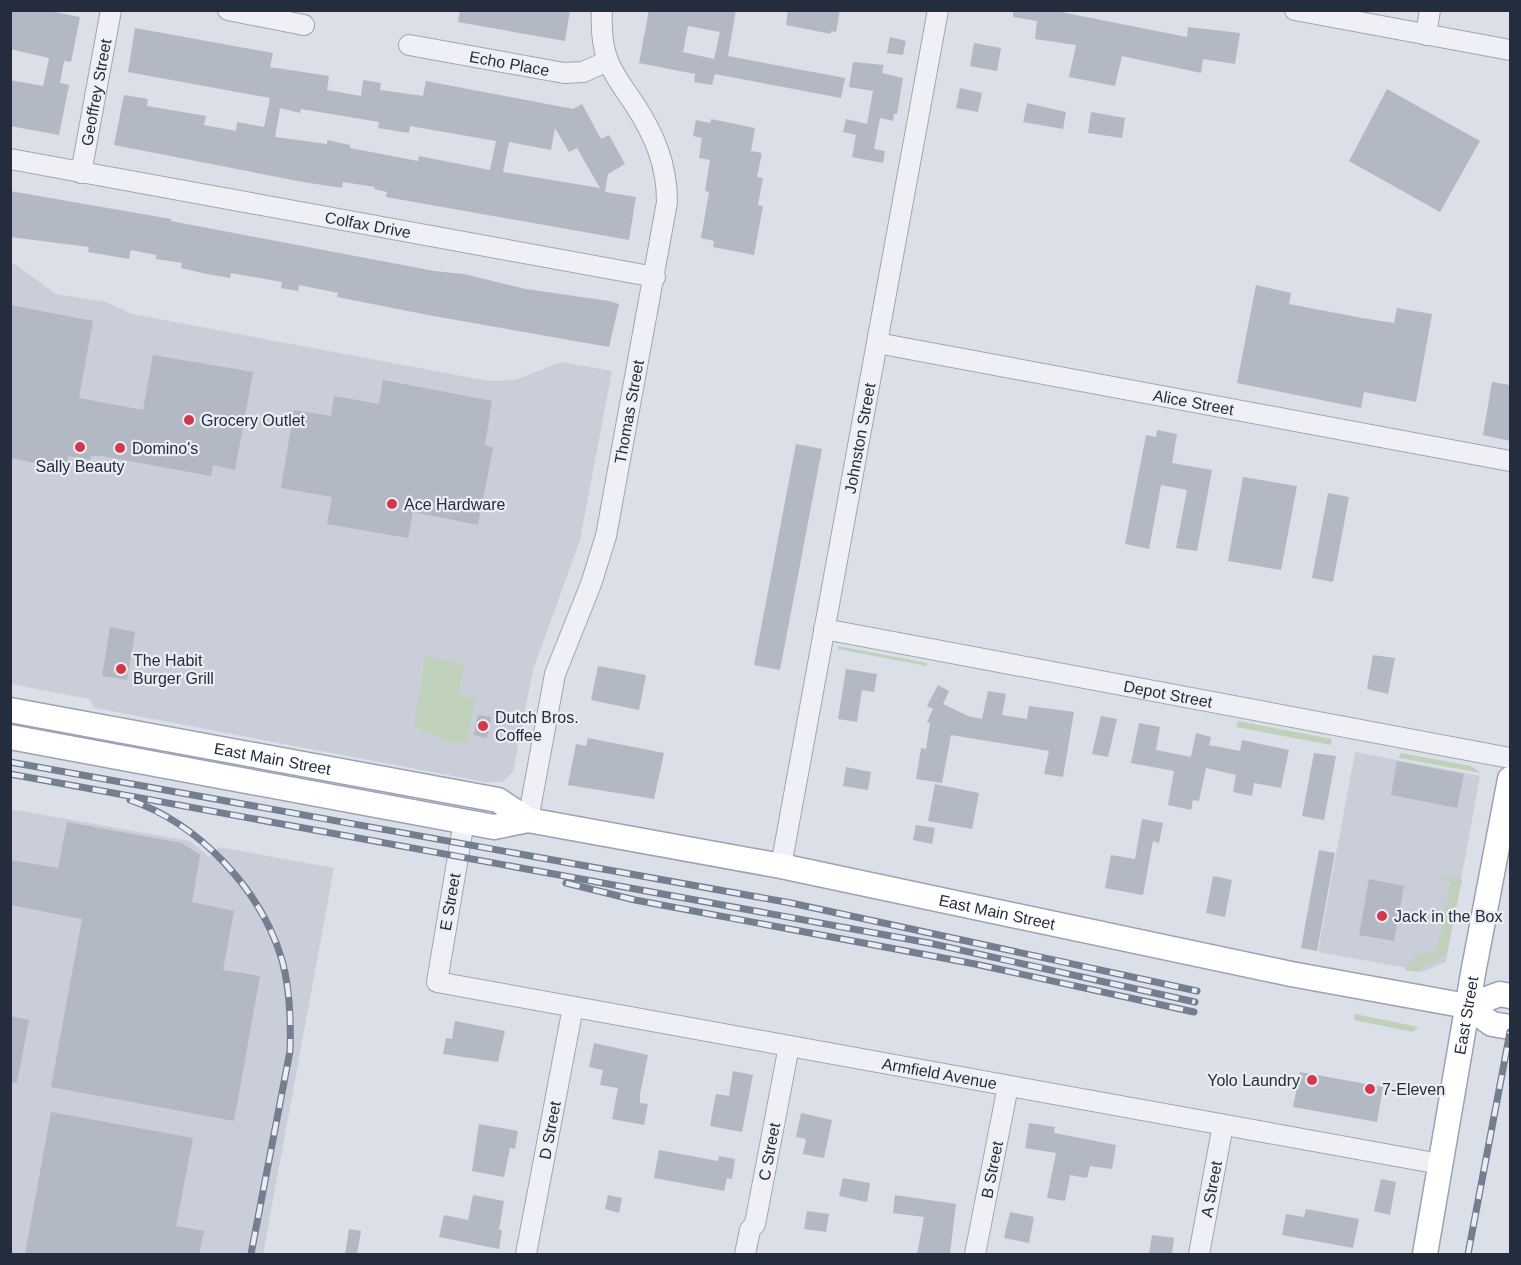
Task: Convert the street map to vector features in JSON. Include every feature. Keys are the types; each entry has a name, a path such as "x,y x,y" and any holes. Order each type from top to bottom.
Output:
{"main road":[{"name":"East Main Street","path":"10,710 498,800 528,820"},
{"name":"East Main Street","path":"10,737 494,827 528,820 781,866 1280,971 1467,1006"},
{"name":"East Street","path":"1425,1254 1467,1006 1510,779"},
{"path":"1467,1006 1500,994 1510,996"},
{"path":"1467,1006 1492,1024 1510,1027"}],"street":[{"name":"Geoffrey Street","path":"81,173 111,10"},
{"path":"228,10 304,25"},
{"name":"Thomas Street","path":"528,820 555,674 587,595 606,536 667,202 667,180 654,136 619,84 608,61 604,45 602,10"},
{"name":"Johnston Street","path":"781,866 938,10"},
{"path":"1295,10 1510,50"},
{"path":"1426,34 1430,10"},
{"name":"Echo Place","path":"409,45 564,73 583,72 608,61"},
{"name":"Colfax Drive","path":"10,159 655,277"},
{"name":"Alice Street","path":"877,343 1510,461"},
{"name":"Depot Street","path":"824,629 1510,758"},
{"name":"E Street","path":"437,982 464,821"},
{"name":"Armfield Avenue","path":"437,982 1440,1164"},
{"name":"D Street","path":"526,1254 573,1007"},
{"name":"C Street","path":"745,1254 750,1230 755,1224 789,1046"},
{"name":"B Street","path":"975,1254 1008,1086"},
{"name":"A Street","path":"1199,1254 1223,1125"}],"shaded area":[{"path":"10,261 56,294 106,302 132,314 488,381 515,380 561,362 612,371 580,540 533,670 513,772 502,782 485,782 95,708 89,699 11,684"},
{"path":"1355,752 1480,776 1446,962 1424,971 1318,952"},
{"path":"10,809 190,841 209,857 219,847 334,868 263,1254 11,1254"}],"green space":[{"path":"838,646 927,663 927,666 838,649"},
{"path":"425,656 464,664 459,694 475,700 468,736 463,743 445,741 414,726"},
{"path":"1238,721 1332,739 1331,745 1236,727"},
{"path":"1401,753 1471,766 1481,773 1399,758"},
{"path":"1441,877 1462,880 1446,954 1433,963 1427,962 1419,972 1405,970 1417,955 1436,952 1451,882 1442,880"},
{"path":"1355,1014 1418,1028 1413,1032 1354,1020"}],"building":[{"path":"10,10 45,10 80,17 71,62 64,61 60,83 69,85 59,135 10,126 10,80 43,86 49,58 10,49"},
{"path":"460,10 570,10 565,41 458,22"},
{"path":"649,10 736,10 728,56 845,78 841,98 715,74 712,85 694,82 695,74 639,63","holes":["688,26 720,32 714,59 683,52"]},
{"path":"788,10 840,10 836,32 831,31 831,34 786,25"},
{"path":"1013,10 1051,10 1187,37 1188,27 1240,33 1235,64 1203,59 1201,73 1122,56 1115,86 1069,77 1076,45 1035,39 1037,21 1013,17"},
{"path":"135,28 273,53 270,67 329,76 327,90 361,96 363,80 381,83 380,90 423,96 426,81 573,109 582,104 601,139 609,135 625,164 608,174 605,192 636,197 629,240 386,197 387,192 374,189 375,187 343,182 342,188 303,182 114,145 124,95 148,99 147,106 206,116 204,125 236,131 237,122 264,127 270,98 128,72","holes":["280,108 300,113 301,109 379,122 378,128 409,133 410,126 496,141 490,170 419,156 418,161 350,148 350,145 327,140 327,144 275,137","555,128 569,152 577,148 600,188 503,172 509,142 551,150"]},
{"path":"890,37 906,41 903,55 887,53"},
{"path":"974,43 1001,48 997,71 970,66"},
{"path":"853,62 884,65 882,73 903,78 897,114 894,114 893,121 880,118 874,149 885,151 883,163 852,157 856,135 843,132 846,119 867,124 873,91 849,87"},
{"path":"960,88 982,93 978,112 956,108"},
{"path":"1387,89 1480,141 1440,212 1349,161"},
{"path":"1027,103 1066,112 1063,129 1023,122"},
{"path":"1091,112 1125,118 1122,138 1088,133"},
{"path":"711,119 755,128 751,151 762,153 757,177 763,178 758,205 763,206 754,255 713,247 714,241 701,238 709,192 705,191 710,160 699,158 702,138 693,136 696,120 710,123"},
{"path":"10,191 171,219 171,221 434,271 464,274 526,289 619,304 609,347 337,297 338,293 299,285 298,291 281,288 282,282 231,273 230,278 207,274 181,268 182,263 156,259 156,255 131,250 129,259 88,252 89,247 10,237"},
{"path":"1256,285 1291,293 1289,304 1362,318 1394,323 1397,308 1432,314 1416,402 1364,392 1361,408 1237,383"},
{"path":"10,305 93,321 79,398 143,410 153,355 253,372 235,470 213,465 211,476 102,456 91,456 90,460 68,456 66,469 10,458"},
{"path":"383,380 492,401 485,445 493,448 478,525 413,512 408,538 327,524 332,497 281,488 294,410 331,416 334,396 379,404"},
{"path":"1492,382 1510,385 1510,441 1483,435"},
{"path":"1157,430 1177,434 1172,463 1212,470 1197,551 1176,548 1187,490 1161,485 1149,549 1125,544 1146,435 1156,437"},
{"path":"796,444 822,449 780,670 754,665"},
{"path":"1243,477 1297,486 1281,570 1228,561"},
{"path":"1328,493 1349,497 1333,582 1312,578"},
{"path":"110,627 135,632 127,680 102,676"},
{"path":"1373,655 1395,658 1388,694 1367,689"},
{"path":"598,666 646,675 639,710 591,700"},
{"path":"846,669 877,674 874,692 862,690 857,722 838,719"},
{"path":"938,685 949,691 943,704 968,716 982,719 988,691 1006,694 1002,715 1027,719 1029,706 1074,712 1063,777 1044,774 1049,751 951,735 942,783 916,779 921,748 926,749 930,723 927,722 933,709 927,706"},
{"name":"Dutch Bros. Coffee","path":"478,715 491,717 487,738 474,735"},
{"path":"1101,716 1117,719 1108,757 1092,754"},
{"path":"1139,723 1160,727 1156,750 1191,757 1196,733 1211,737 1209,745 1240,751 1242,740 1289,750 1281,788 1254,783 1252,796 1233,792 1236,775 1206,768 1199,801 1193,800 1191,810 1168,805 1174,771 1131,763"},
{"path":"588,738 664,753 654,799 568,785 576,744 586,746"},
{"path":"1314,753 1336,756 1324,820 1302,816"},
{"path":"1397,761 1464,774 1457,808 1391,795"},
{"path":"846,767 871,772 868,790 843,786"},
{"path":"935,784 979,793 972,829 928,821"},
{"path":"1142,819 1163,823 1159,843 1153,841 1143,895 1105,888 1111,855 1135,859"},
{"path":"67,822 182,843 200,855 192,902 234,911 223,970 260,976 234,1121 51,1087 82,919 10,905 10,860 58,868"},
{"path":"916,825 935,828 932,844 913,840"},
{"path":"1319,850 1335,853 1317,951 1301,948"},
{"path":"1213,876 1232,880 1225,917 1206,913"},
{"path":"1369,879 1404,886 1394,941 1359,935"},
{"path":"10,1016 29,1020 17,1083 10,1082"},
{"path":"455,1021 505,1031 498,1062 443,1054 446,1038 452,1039"},
{"path":"594,1043 648,1055 640,1094 640,1103 648,1104 644,1125 612,1119 618,1088 600,1085 603,1070 589,1067"},
{"path":"733,1071 753,1075 742,1132 710,1126 716,1094 729,1096"},
{"path":"1300,1072 1383,1087 1377,1122 1293,1107"},
{"path":"51,1112 193,1138 176,1226 204,1231 199,1254 25,1254"},
{"path":"801,1113 832,1120 824,1158 803,1154 806,1139 796,1137"},
{"path":"1029,1123 1055,1127 1054,1133 1116,1145 1112,1169 1090,1166 1087,1178 1070,1175 1065,1201 1047,1198 1056,1153 1025,1148"},
{"path":"479,1124 518,1131 515,1149 510,1148 504,1177 472,1171"},
{"path":"659,1150 718,1161 719,1156 735,1159 732,1179 727,1178 724,1191 654,1178"},
{"path":"843,1178 870,1183 867,1202 839,1196"},
{"path":"1381,1179 1396,1182 1390,1215 1374,1211"},
{"path":"473,1195 504,1201 499,1230 502,1230 499,1249 439,1237 444,1215 468,1220"},
{"path":"608,1195 622,1198 619,1213 605,1209"},
{"path":"895,1195 956,1204 950,1254 917,1254 924,1217 893,1213"},
{"path":"1306,1209 1359,1219 1353,1248 1282,1235 1286,1214 1304,1217"},
{"path":"807,1211 829,1214 826,1232 804,1229"},
{"path":"1010,1212 1034,1217 1029,1243 1004,1238"},
{"path":"349,1229 361,1231 357,1254 345,1254"},
{"path":"1152,1235 1174,1238 1172,1254 1149,1254"}],"railway":[{"path":"10,762 791,903 1197,991"},
{"path":"10,774 929,943 1195,1002"},
{"path":"130,800 180,825 224,863 259,909 282,960 287,982 290,1051 251,1254"},
{"path":"566,883 635,900 975,964 1194,1012"},
{"path":"1468,1254 1510,1032"}],"place":[{"name":"Grocery Outlet","path":"189,420"},
{"name":"Sally Beauty","path":"80,447"},
{"name":"Domino's","path":"120,448"},
{"name":"Ace Hardware","path":"392,504"},
{"name":"The Habit Burger Grill","path":"121,669"},
{"name":"Dutch Bros. Coffee","path":"483,726"},
{"name":"Jack in the Box","path":"1382,916"},
{"name":"Yolo Laundry","path":"1312,1080"},
{"name":"7-Eleven","path":"1370,1089"}]}
